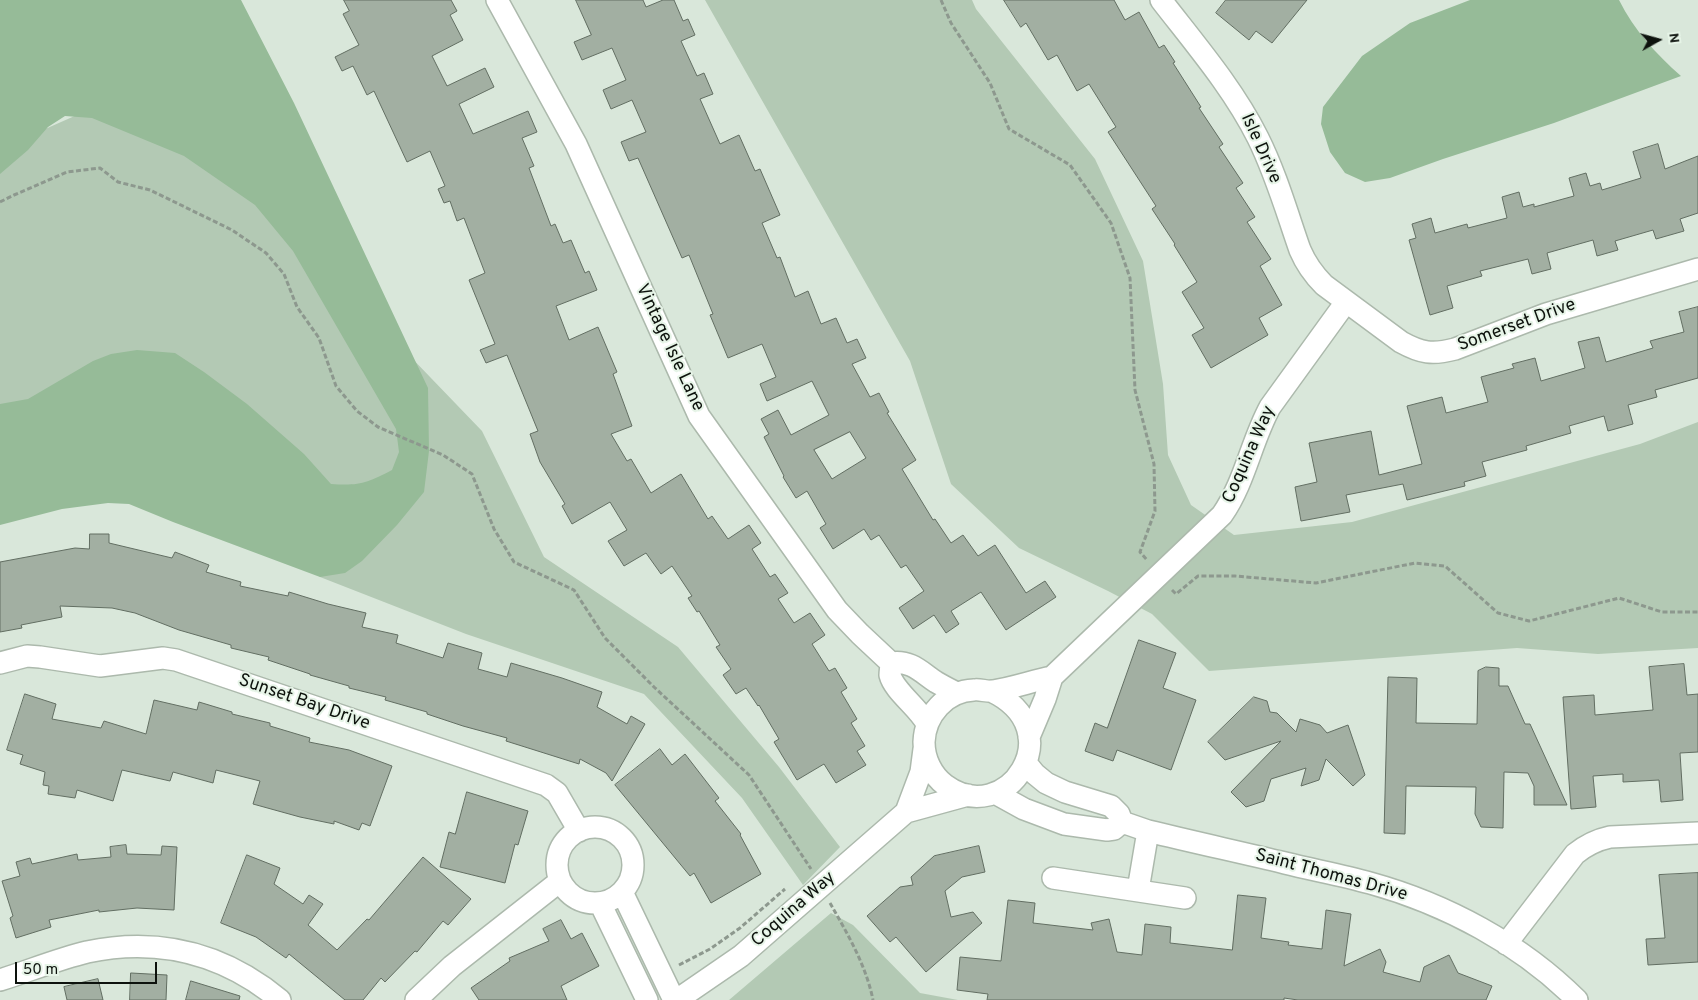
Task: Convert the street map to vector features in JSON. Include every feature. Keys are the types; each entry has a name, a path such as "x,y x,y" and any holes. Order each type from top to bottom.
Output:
{"street":[{"name":"Vintage Isle Lane","path":"497,0 576,144 699,416 837,610 891,663"},
{"name":"Isle Drive","path":"1161,0 1228,87 1248,118 1270,166 1306,263 1324,285 1346,302"},
{"name":"Somerset Drive","path":"1346,302 1413,349 1426,353 1440,353 1554,312 1698,269"},
{"name":"Coquina Way","path":"1029,737 1052,677 1222,515 1237,489 1262,421 1270,407 1346,302"},
{"name":"Sunset Bay Drive","path":"0,663 27,656 100,666 162,658 176,660 546,785 557,793 578,831"},
{"path":"927,724 916,707 901,693 890,675 891,663 900,662 916,666 939,684 957,693"},
{"name":"Coquina Way","path":"991,692 1052,677"},
{"path":"974,690 991,692 1005,698 1017,708 1025,722 1029,737 1029,750 1026,763 1019,776 1008,786 995,793 982,796 968,795 952,790 938,780 929,765 924,748 927,724 934,711 945,700 957,693 974,690"},
{"name":"Coquina Way","path":"906,812 921,772 924,748"},
{"name":"Saint Thomas Drive","path":"1026,763 1046,783 1091,801 1111,806 1119,814 1122,822 1148,831 1370,883 1429,904 1464,920 1506,944 1533,963 1577,1000"},
{"path":"995,793 1024,809 1064,824 1107,830 1114,828 1122,822"},
{"name":"Coquina Way","path":"675,1000 741,956 906,812 968,795"},
{"path":"1086,827 1091,801"},
{"path":"596,827 609,830 620,837 628,847 632,858 633,870 629,882 622,892 612,900 588,903 577,899 567,892 560,882 556,869 558,856 563,844 572,834 596,827"},
{"path":"1138,890 1148,831"},
{"path":"1506,944 1575,854 1585,845 1610,837 1698,833"},
{"path":"1053,878 1185,898"},
{"path":"416,1000 452,966 560,882"},
{"path":"622,892 675,1000"},
{"path":"600,903 647,1000"},
{"path":"0,980 85,953 130,946 168,948 198,954 226,965 253,979 280,1000"}],"path":[{"path":"0,202 14,194 67,172 100,168 118,182 150,190 232,230 266,253 284,274 297,307 319,338 336,386 357,412 378,427 443,455 472,474 494,529 514,562 574,590 605,638 654,687 749,775 810,868 854,945 873,1000"},
{"path":"803,874 810,868"},
{"path":"676,966 710,949 740,928 789,885"}],"shaded area":[{"path":"0,0 241,0 294,103 428,388 429,451 424,492 397,525 362,561 345,573 320,577 129,504 108,503 62,509 0,525 0,404 28,399 93,361 111,354 137,350 175,353 247,404 304,454 331,484 356,484 376,478 392,470 399,452 396,429 293,251 255,205 184,156 92,118 65,116 48,127 28,150 0,174"},
{"path":"705,0 972,0 976,9 1095,159 1143,261 1163,384 1168,455 1191,505 1234,535 1352,522 1640,444 1698,422 1698,648 1598,654 1517,648 1209,671 1152,614 1019,548 951,484 910,361"},
{"path":"1470,0 1619,0 1646,41 1681,76 1554,123 1390,178 1365,182 1345,173 1330,152 1321,124 1323,107 1362,56 1410,23"},
{"path":"104,103 236,166 328,271 482,431 544,557 678,647 779,767 840,847 803,885 742,798 644,694 466,634 320,577 224,413 0,412 0,149"},
{"path":"831,913 853,925 920,993 958,1000 729,1000"}],"building":[{"path":"344,0 451,0 457,11 450,15 463,40 432,56 447,86 485,68 494,87 459,104 473,134 528,111 537,132 522,138 534,166 529,168 551,226 555,224 563,243 571,240 585,273 589,271 597,290 556,306 569,340 598,327 617,372 613,374 632,426 611,434 627,461 631,459 651,493 681,474 708,519 712,516 728,539 749,525 761,543 752,549 770,577 775,574 788,593 778,599 794,623 810,613 825,635 812,644 829,671 835,668 847,688 841,692 857,719 851,723 865,746 857,751 866,765 836,783 824,764 797,780 774,742 779,739 759,705 746,688 736,694 723,675 731,669 716,647 720,645 699,611 697,612 688,598 692,596 672,566 661,574 646,553 624,566 608,541 627,530 610,502 572,524 562,506 565,504 540,462 530,434 538,431 507,355 486,363 480,350 495,344 469,280 485,273 464,218 457,221 450,201 444,203 438,189 445,186 430,151 407,162 374,91 367,95 353,66 342,71 335,57 359,45 343,14 349,11"},
{"path":"576,0 643,0 646,7 663,0 674,0 683,21 688,19 695,35 681,41 697,76 704,73 713,94 700,99 720,144 739,135 755,171 760,169 780,215 762,223 777,258 780,257 795,297 808,291 821,324 836,318 847,343 857,339 866,358 852,364 870,397 879,393 889,412 887,413 916,460 902,469 933,520 935,519 951,543 963,535 978,556 995,545 1026,593 1045,581 1056,597 1006,630 981,592 951,611 959,624 946,633 934,615 913,629 899,608 924,591 906,565 901,568 879,535 871,540 864,529 833,549 820,528 826,524 807,491 796,498 783,477 764,437 769,434 761,419 778,410 791,435 829,415 812,381 767,401 760,384 776,377 762,344 728,358 710,315 713,314 689,255 682,258 638,158 629,161 621,142 646,132 632,100 611,109 603,90 626,80 612,48 582,60 574,42 591,35","holes":["850,432 866,458 832,479 814,450"]},
{"path":"1004,0 1114,0 1125,20 1139,12 1159,48 1164,45 1175,62 1173,63 1201,107 1199,108 1223,144 1219,147 1243,183 1236,188 1255,217 1247,222 1271,259 1260,266 1282,305 1259,318 1268,335 1211,368 1192,335 1204,328 1182,292 1197,282 1152,209 1156,206 1108,132 1116,127 1089,84 1077,91 1057,55 1048,60 1026,23 1021,27"},
{"path":"1226,0 1307,0 1272,43 1256,31 1249,40 1216,13"},
{"path":"1658,144 1665,169 1698,156 1698,213 1680,219 1684,231 1656,239 1653,230 1615,241 1618,250 1597,256 1593,240 1547,253 1551,269 1532,274 1528,259 1480,271 1482,276 1447,286 1453,308 1430,315 1409,240 1416,238 1412,224 1431,218 1435,233 1467,224 1468,228 1507,218 1502,197 1519,192 1523,207 1534,204 1534,207 1574,196 1569,178 1586,173 1590,186 1600,183 1602,190 1641,178 1633,152"},
{"path":"1698,307 1698,378 1655,390 1657,397 1628,405 1633,424 1608,431 1604,416 1569,426 1571,433 1526,446 1527,450 1482,462 1486,476 1464,482 1465,486 1407,500 1403,484 1346,495 1350,512 1301,521 1295,487 1317,482 1309,443 1371,431 1379,475 1422,464 1407,406 1442,397 1446,413 1488,402 1481,377 1514,368 1512,364 1535,358 1541,381 1585,368 1578,342 1599,337 1606,362 1653,348 1650,341 1684,332 1679,312"},
{"path":"90,534 109,534 109,543 172,558 175,552 209,565 206,572 241,582 240,586 288,596 289,592 366,613 362,627 398,635 396,643 443,658 448,643 482,653 478,669 507,677 511,663 562,678 602,692 597,707 627,724 631,716 645,724 612,781 606,773 580,759 579,764 506,741 507,738 463,726 427,714 427,712 385,700 386,697 349,688 349,686 310,675 268,660 269,657 231,648 231,645 179,630 135,613 112,608 60,606 62,617 21,625 22,628 0,632 0,562 75,548 89,549"},
{"path":"1139,640 1176,653 1163,688 1196,700 1171,770 1117,750 1113,761 1085,751 1095,723 1107,728"},
{"path":"1684,664 1687,695 1698,694 1698,752 1680,753 1683,800 1661,802 1659,780 1623,782 1623,774 1593,776 1596,807 1571,809 1563,697 1594,695 1595,715 1653,710 1649,667"},
{"path":"1486,667 1499,668 1499,686 1508,686 1525,724 1530,724 1567,805 1534,805 1534,786 1528,773 1504,772 1503,828 1481,827 1475,814 1476,787 1406,786 1405,834 1384,833 1388,677 1417,678 1416,723 1477,724 1478,671"},
{"path":"25,694 56,704 52,719 101,728 104,721 146,734 154,700 197,710 199,702 232,712 232,714 270,723 270,726 310,738 309,742 349,750 392,766 370,826 362,823 359,830 334,821 334,824 300,817 253,804 260,781 216,770 213,783 173,772 170,781 122,770 113,801 77,790 75,798 48,794 49,786 43,785 45,772 20,764 23,755 7,750"},
{"path":"1254,697 1267,701 1270,712 1277,713 1296,732 1300,719 1320,725 1327,733 1348,725 1365,775 1353,786 1326,759 1319,780 1301,786 1306,768 1271,779 1264,801 1246,807 1231,792 1281,741 1225,760 1208,742"},
{"path":"660,749 672,765 685,754 719,798 715,801 741,834 761,874 711,903 694,873 690,876 615,785"},
{"path":"467,792 528,811 518,845 515,844 505,883 440,867 449,832 455,834"},
{"path":"126,845 127,854 161,855 162,846 177,847 174,910 137,908 99,912 99,910 49,920 51,927 16,938 10,918 13,916 2,881 20,876 16,862 30,858 32,864 77,854 78,860 111,857 110,847"},
{"path":"979,846 985,872 962,877 945,891 951,917 973,912 982,923 926,972 896,937 890,942 867,916 900,887 913,885 911,877 934,856"},
{"path":"247,855 280,868 274,884 303,904 309,895 323,904 308,925 337,950 367,919 369,920 423,857 471,899 448,925 443,921 417,952 415,951 385,982 381,978 363,1000 345,1000 289,954 286,958 256,937 221,923"},
{"path":"1698,873 1698,962 1648,965 1646,939 1665,938 1659,875"},
{"path":"1238,895 1266,898 1261,938 1289,942 1288,945 1322,949 1326,910 1351,914 1344,966 1380,949 1386,962 1383,972 1420,982 1424,967 1449,955 1458,973 1492,986 1486,1000 1298,1000 1284,998 1284,1000 987,1000 988,994 957,990 960,957 1001,961 1008,900 1035,903 1033,923 1093,930 1091,923 1109,919 1117,952 1142,955 1145,924 1171,927 1170,943 1232,950"},
{"path":"561,920 571,939 582,933 599,966 561,986 567,1000 479,1000 471,988 510,961 509,958 549,941 543,929"},
{"path":"131,973 167,975 166,1000 130,1000"},
{"path":"98,979 103,1000 67,1000 64,987"},
{"path":"191,981 240,996 239,1000 186,1000"}]}
